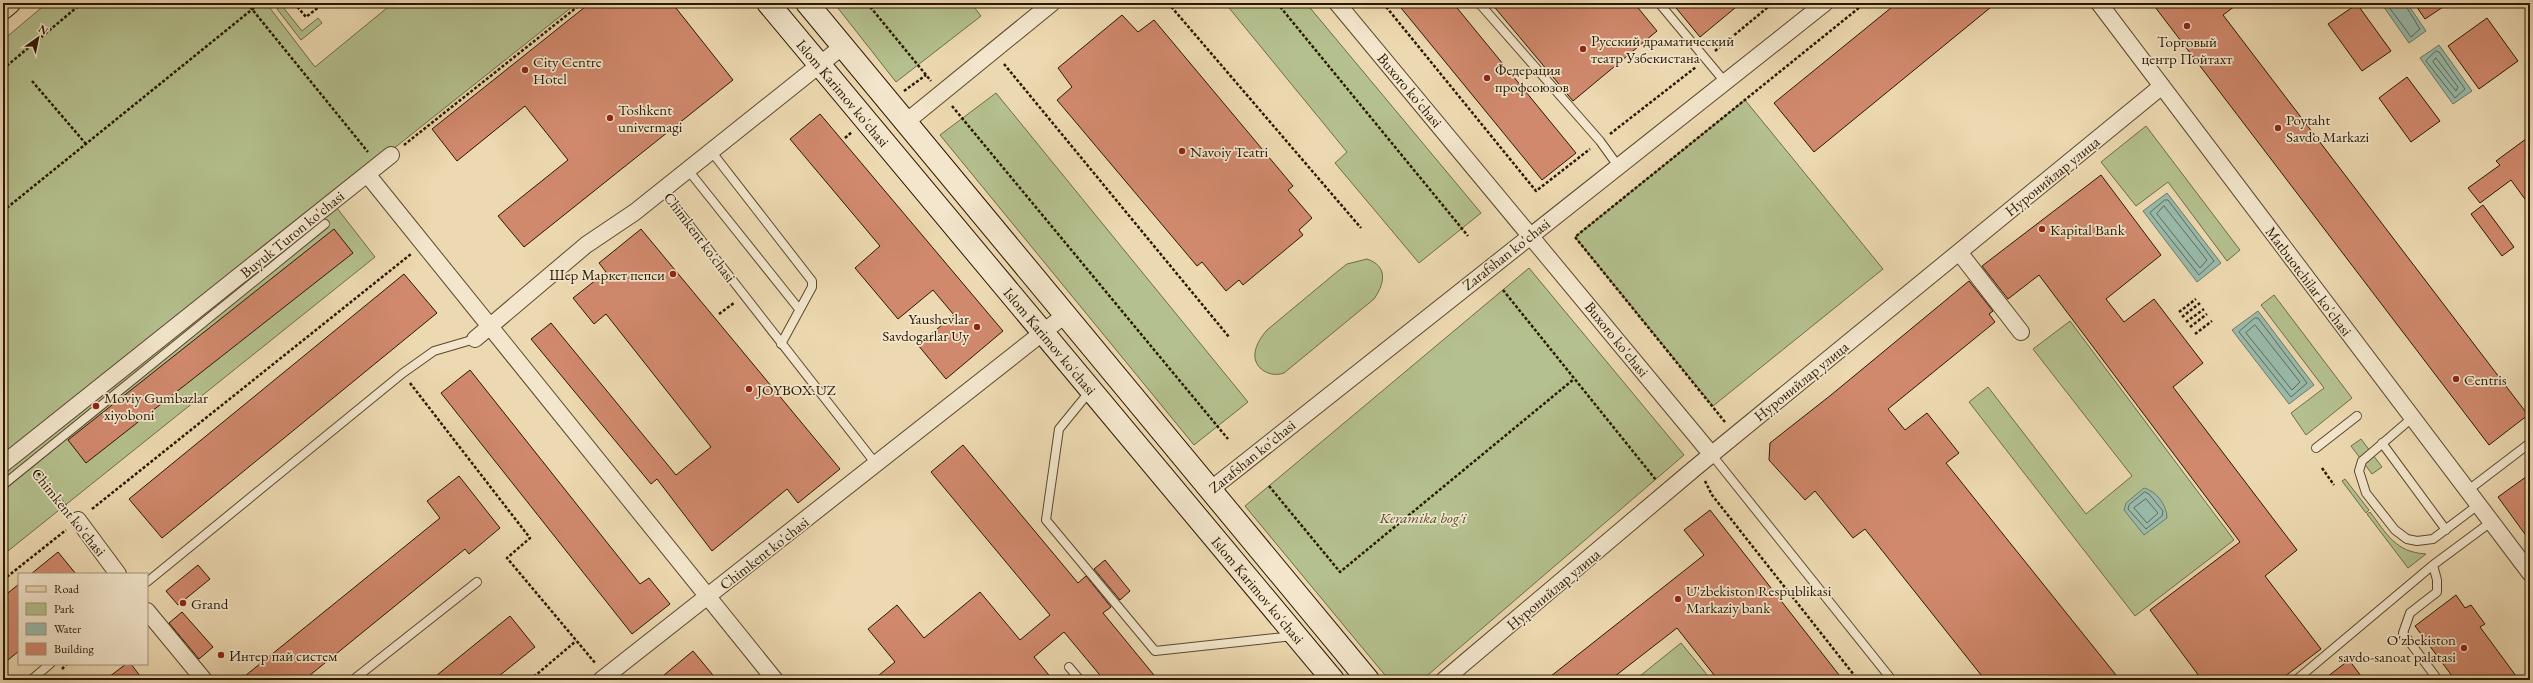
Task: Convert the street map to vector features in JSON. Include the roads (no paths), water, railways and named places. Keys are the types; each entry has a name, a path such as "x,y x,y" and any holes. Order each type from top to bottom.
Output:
{"main road":[{"path":"3,8 9,3"},
{"name":"Islom Karimov ko'chasi","path":"768,3 1333,680"},
{"name":"Islom Karimov ko'chasi","path":"807,3 1368,680"},
{"name":"Zarafshan ko'chasi","path":"1188,507 1210,490"}],"street":[{"path":"906,122 1052,3"},
{"name":"Buxoro ko'chasi","path":"1337,3 1712,455"},
{"name":"Zarafshan ko'chasi","path":"1210,490 1530,235 1825,3"},
{"name":"Matbuotchilar ko'chasi","path":"2099,3 2467,491 2491,522 2524,559 2530,573"},
{"name":"Chimkent ko'chasi","path":"662,190 843,46"},
{"name":"Нуронийлар улица","path":"1444,680 1666,493 2162,86"},
{"name":"Buyuk Turon ko'chasi","path":"3,464 391,154"},
{"name":"Chimkent ko'chasi","path":"372,170 423,244 775,680"},
{"path":"475,339 586,245 662,190"},
{"path":"1959,252 2021,332"},
{"name":"Chimkent ko'chasi","path":"604,678 1065,315"},
{"name":"Chimkent ko'chasi","path":"78,520 117,573"},
{"path":"148,612 204,680"}],"lane":[{"path":"1479,3 1600,141 1618,166"},
{"path":"1659,3 1725,82"},
{"path":"711,151 812,281 812,287 799,308 781,344"},
{"path":"688,170 799,308"},
{"name":"Chimkent ko'chasi","path":"662,190 876,464"},
{"path":"3,485 325,224"},
{"path":"148,581 403,373 434,351 475,339"},
{"path":"1091,390 1059,429 1046,520 1150,645 1155,651 1261,642 1296,636"},
{"path":"2316,448 2357,416"},
{"path":"2412,418 2362,461 2360,477 2366,493 2395,530 2406,539 2427,541 2446,530 2478,505"},
{"path":"2382,443 2446,530"},
{"path":"2467,491 2530,443"},
{"name":"Buxoro ko'chasi","path":"1712,455 1892,680"},
{"path":"2296,680 2434,565 2491,522"},
{"path":"2434,565 2437,580 2437,592 2410,613 2403,634 2438,680"},
{"path":"353,680 477,582"},
{"path":"31,680 49,665"},
{"path":"1069,667 1080,680"}],"water":[{"path":"2381,3 2407,3 2426,31 2409,43"},
{"path":"2439,45 2472,91 2453,104 2420,58"},
{"path":"2167,193 2221,263 2197,282 2143,211"},
{"path":"2258,311 2314,385 2289,404 2232,330"},
{"path":"2144,488 2157,495 2165,508 2167,518 2144,535 2124,510 2126,503"}],"place":[{"name":"Торговый центр Пойтахт","path":"2187,26"},
{"name":"Русский драматический театр Узбекистана","path":"1583,49"},
{"name":"City Centre Hotel","path":"525,70"},
{"name":"Федерация профсоюзов","path":"1487,78"},
{"name":"Toshkent univermagi","path":"610,118"},
{"name":"Poytaht Savdo Markazi","path":"2278,128"},
{"name":"Navoiy Teatri","path":"1182,151"},
{"name":"Kapital Bank","path":"2042,229"},
{"name":"Шер Маркет пепси","path":"673,274"},
{"name":"Yaushevlar Savdogarlar Uy","path":"977,327"},
{"name":"Centris","path":"2456,379"},
{"name":"JOYBOX.UZ","path":"749,389"},
{"name":"Moviy Gumbazlar xiyoboni","path":"96,406"},
{"name":"U'zbekiston Respublikasi Markaziy bank","path":"1678,599"},
{"name":"Grand","path":"183,603"},
{"name":"O'zbekiston savdo-sanoat palatasi","path":"2464,648"},
{"name":"Интер пай систем","path":"221,655"}],"park label":[{"name":"Keramika bog'i","path":"1423,517"}]}
